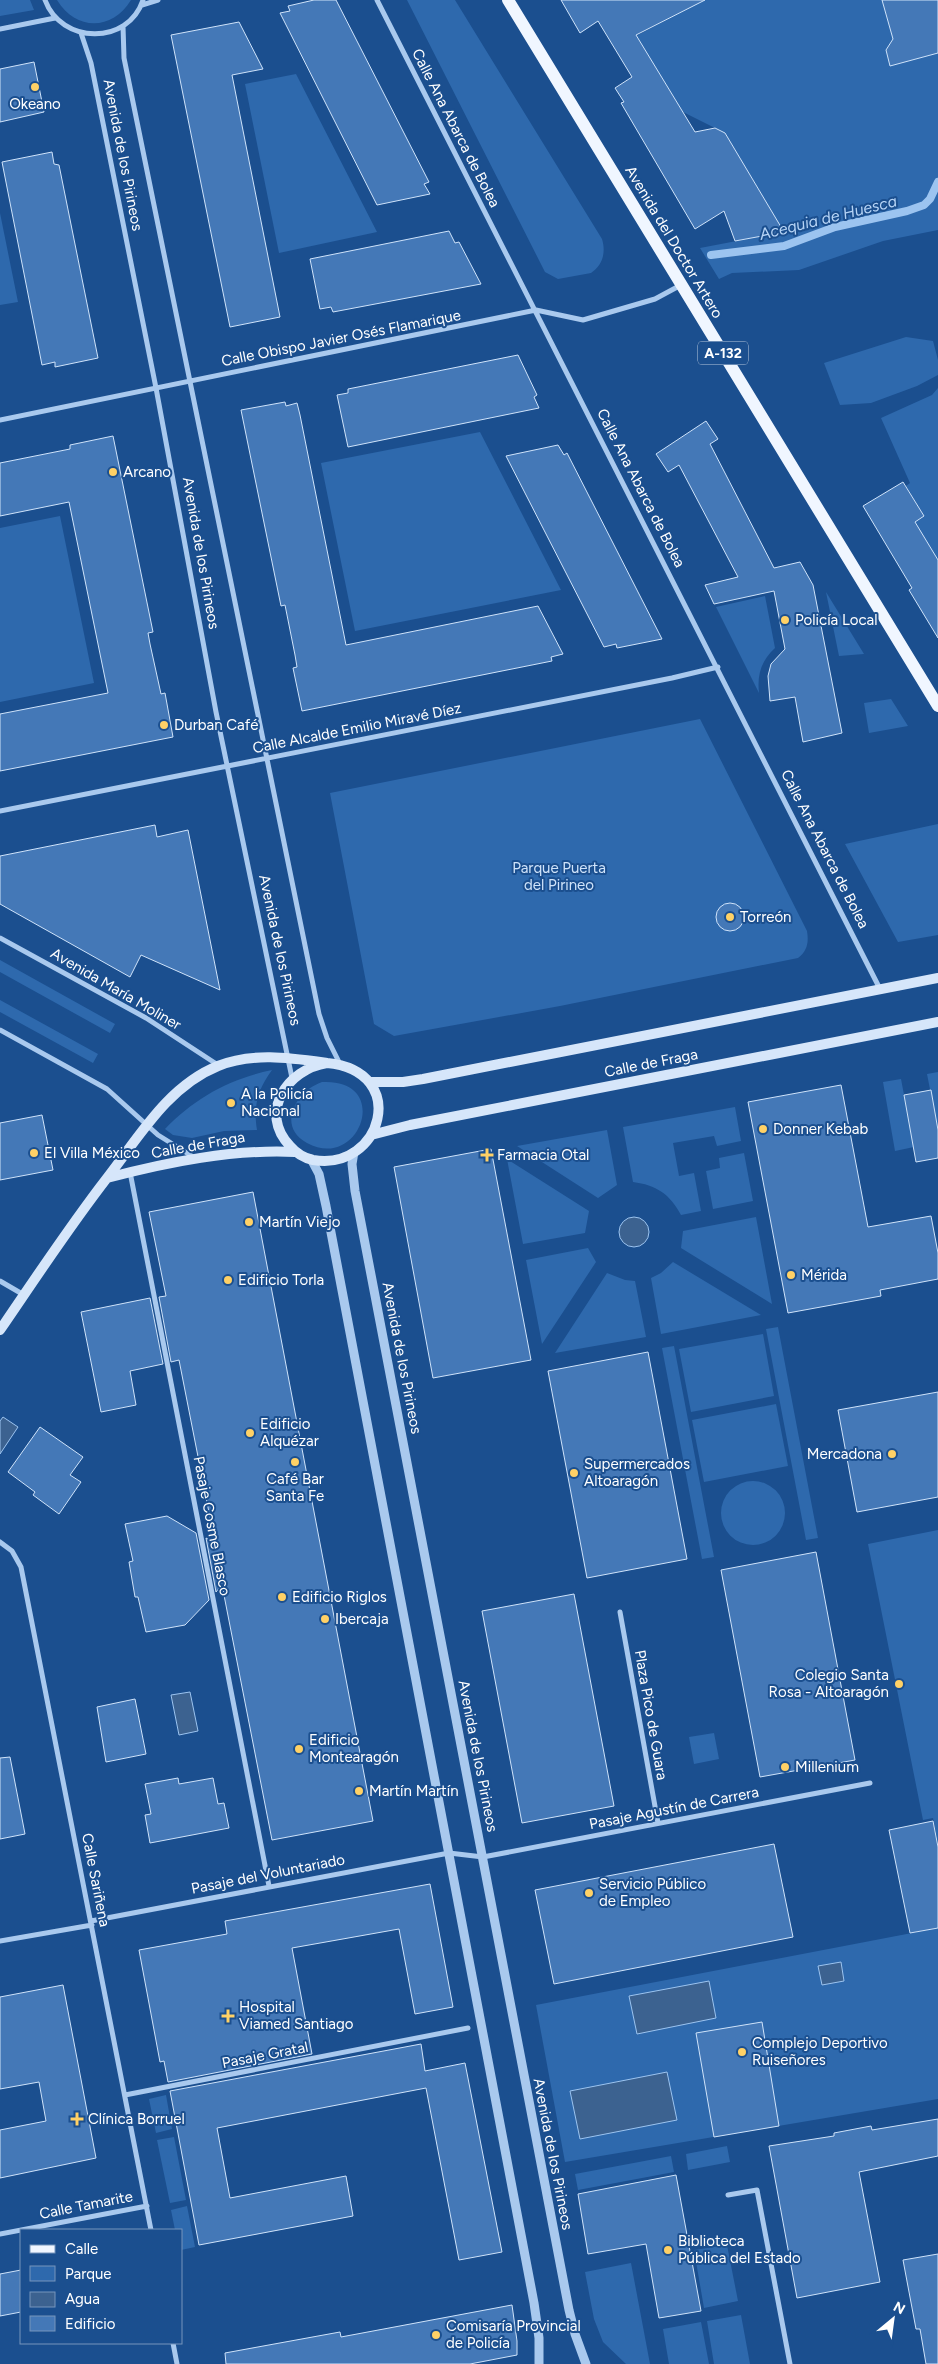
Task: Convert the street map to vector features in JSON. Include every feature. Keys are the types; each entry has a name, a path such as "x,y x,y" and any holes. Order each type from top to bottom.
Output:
{"main road":[{"name":"Avenida del Doctor Artero","path":"508,0 938,706"},
{"name":"Calle de Fraga","path":"370,1082 403,1082 423,1079 938,978"},
{"name":"Calle de Fraga","path":"371,1135 410,1125 938,1022"},
{"name":"Calle de Fraga","path":"0,1330 147,1124 185,1086 218,1066 259,1058 289,1058 327,1063"},
{"path":"340,1064 361,1074 370,1082 378,1096 380,1109 377,1123 371,1135 354,1152 337,1159 311,1160 295,1152 284,1140 276,1119 283,1092 292,1078 314,1065 340,1064"},
{"name":"Calle de Fraga","path":"107,1178 198,1159 260,1150 295,1152"}],"street":[{"path":"45,0 55,18 71,30 81,33 103,34 123,26 134,17 142,3 158,0"},
{"name":"Calle Ana Abarca de Bolea","path":"377,0 881,989"},
{"path":"0,29 55,18"},
{"name":"Avenida de los Pirineos","path":"123,26 124,58 319,1014 327,1038 340,1064"},
{"name":"Avenida de los Pirineos","path":"81,33 90,63 156,388 228,766 292,1078"},
{"name":"Calle Obispo Javier Osés Flamarique","path":"0,420 536,310 583,320 655,299 681,285"},
{"name":"Calle Alcalde Emilio Miravé Díez","path":"0,811 662,680 718,667"},
{"name":"Avenida María Moliner","path":"0,938 146,1018 218,1066"},
{"path":"0,1030 107,1089 171,1144 198,1159"},
{"name":"Avenida de los Pirineos","path":"354,1152 352,1164 355,1190 569,2310 574,2334 586,2364"},
{"path":"311,1160 319,1174 326,1206 449,1853 534,2303 539,2338 539,2364"},
{"name":"Pasaje Cosme Blasco","path":"130,1172 269,1886"},
{"path":"0,1281 24,1295"},
{"name":"Calle Sariñena","path":"0,1542 12,1551 21,1567 151,2229"},
{"name":"Plaza Pico de Guara","path":"620,1612 658,1823"},
{"name":"Pasaje Agustín de Carrera","path":"449,1853 483,1857 870,1783"},
{"name":"Pasaje del Voluntariado","path":"0,1942 269,1886 449,1853"},
{"name":"Pasaje Gratal","path":"125,2095 468,2028"},
{"path":"728,2195 757,2190 790,2364"},
{"name":"Calle Tamarite","path":"26,2229 147,2206"},
{"name":"Calle Tamarite","path":"0,2234 20,2230"},
{"path":"173,2344 177,2364"}],"green space":[{"path":"0,0 30,0 34,10 0,16"},
{"path":"57,0 131,0 114,17 104,22 94,23 84,22 74,17"},
{"path":"407,0 455,0 602,239 604,249 601,262 591,273 558,279 545,272"},
{"path":"684,0 938,0 938,230 883,241 799,270 732,273 719,279 700,248 784,232 725,133 683,112 636,36 689,8"},
{"path":"296,74 377,232 279,253 245,84"},
{"path":"0,213 18,302 0,305"},
{"path":"906,337 933,341 938,360 938,375 917,386 871,403 840,405 824,363"},
{"path":"938,388 938,560 906,514 912,511 918,520 924,516 906,486 910,483 881,418 932,395"},
{"path":"480,432 561,590 355,631 321,463"},
{"path":"60,516 94,683 0,702 0,528"},
{"path":"826,592 864,654 839,656"},
{"path":"765,596 775,648 763,663 759,680 759,693 716,607"},
{"path":"891,699 908,726 869,733 864,703"},
{"name":"Parque Puerta del Pirineo","path":"700,719 807,931 807,946 798,958 560,1006 394,1036 374,1024 330,793"},
{"path":"938,824 938,935 898,942 845,844"},
{"path":"0,960 115,1024 110,1033 0,972"},
{"path":"0,1000 98,1054 93,1063 0,1012"},
{"path":"272,1070 263,1084 256,1105 257,1130 224,1131 192,1138 173,1135 165,1129 188,1108 214,1091 227,1084"},
{"path":"938,1072 938,1130 927,1074"},
{"path":"901,1079 914,1147 895,1151 883,1082"},
{"path":"322,1082 344,1085 357,1094 362,1107 361,1122 354,1135 342,1145 326,1149 307,1143 298,1136 293,1128 291,1119 293,1110 304,1093"},
{"path":"735,1107 741,1141 717,1146 714,1136 673,1143 679,1176 694,1173 701,1211 681,1215 667,1196 649,1185 633,1182 623,1127"},
{"path":"607,1130 617,1185 598,1198 517,1146"},
{"path":"744,1153 753,1201 713,1209 706,1171 720,1168 719,1158"},
{"path":"507,1159 589,1211 585,1233 523,1244"},
{"path":"756,1217 772,1304 681,1248 683,1231"},
{"path":"588,1248 596,1262 542,1344 526,1260"},
{"path":"673,1262 761,1315 661,1334 651,1278 661,1273"},
{"path":"607,1273 625,1280 635,1281 646,1337 555,1353"},
{"path":"778,1327 818,1538 806,1540 766,1329"},
{"path":"763,1334 774,1396 691,1412 679,1349"},
{"path":"674,1346 714,1557 702,1559 662,1348"},
{"path":"776,1404 788,1466 704,1482 692,1420"},
{"path":"753,1481 771,1487 779,1495 785,1513 779,1531 771,1539 753,1545 735,1539 727,1531 721,1513 727,1495 735,1487"},
{"path":"938,1530 938,1843 933,1818 923,1820 868,1544"},
{"path":"714,1733 719,1759 694,1764 689,1737"},
{"name":"Complejo Deportivo Ruiseñores","path":"938,1928 938,2099 565,2162 536,2005"},
{"path":"166,2095 172,2129 156,2133 149,2099"},
{"path":"174,2137 186,2200 170,2203 157,2140"},
{"path":"727,2146 730,2162 688,2170 686,2154"},
{"path":"671,2156 674,2172 578,2190 575,2174"},
{"path":"187,2206 195,2247 182,2250 182,2229 175,2229 171,2210"},
{"path":"727,2245 738,2301 704,2308 694,2250"},
{"path":"631,2263 650,2364 626,2364 603,2342 594,2319 585,2272"},
{"path":"741,2315 750,2364 714,2364 707,2321"},
{"path":"701,2322 709,2364 669,2364 663,2329"}],"water":[{"path":"634,1217 645,1221 649,1232 645,1243 634,1247 623,1243 619,1232 623,1221"},
{"path":"3,1417 18,1427 0,1454 0,1421"},
{"path":"190,1692 198,1731 179,1735 171,1695"},
{"path":"841,1962 844,1981 822,1985 818,1966"},
{"path":"709,1981 716,2018 637,2034 629,1996"},
{"path":"667,2072 677,2120 580,2139 570,2091"}],"building":[{"path":"314,0 336,0 429,182 424,184 430,194 377,205 280,13 290,11 288,6"},
{"path":"561,0 705,0 636,35 695,132 715,128 725,133 784,232 735,241 724,211 695,229 621,103 624,102 615,88 632,77 598,21 580,33"},
{"path":"882,0 938,0 938,53 890,66 886,50 893,39"},
{"path":"239,22 263,69 232,75 280,317 230,327 171,35"},
{"path":"34,62 44,112 0,122 0,69"},
{"path":"52,152 54,164 59,165 98,358 55,367 55,362 42,365 2,162"},
{"path":"449,231 455,243 459,242 481,284 333,312 331,307 320,309 310,259"},
{"path":"518,355 537,395 534,397 539,408 348,447 337,395 348,393 348,389"},
{"path":"285,402 286,406 297,403 346,645 538,606 563,654 551,657 552,661 302,711 293,668 297,667 285,605 281,606 241,410"},
{"path":"706,421 718,439 710,444 774,568 800,562 813,585 842,733 803,742 795,697 770,701 768,676 771,664 785,649 774,591 714,604 705,585 738,577 679,465 668,472 656,454"},
{"path":"113,436 153,632 148,633 150,644 161,694 165,693 173,737 0,771 0,714 108,693 69,502 0,516 0,463 70,449 70,445"},
{"path":"558,445 564,455 567,453 662,639 617,648 616,644 604,647 506,456"},
{"path":"903,482 924,516 915,522 938,560 938,638 909,590 912,588 863,506"},
{"path":"155,825 157,837 188,830 220,990 141,955 130,977 0,904 0,856"},
{"name":"Torreón","path":"730,903 740,907 744,917 740,927 730,931 720,927 716,917 720,907"},
{"path":"841,1085 868,1227 931,1216 938,1253 938,1279 880,1290 881,1296 788,1313 748,1102"},
{"path":"931,1090 938,1130 938,1158 916,1162 904,1095"},
{"path":"42,1115 53,1170 0,1180 0,1123"},
{"path":"491,1149 531,1360 433,1378 394,1167"},
{"path":"253,1192 373,1821 272,1840 222,1585 216,1592 206,1538 215,1543 179,1360 171,1362 159,1297 166,1296 149,1212"},
{"path":"150,1298 163,1364 130,1371 136,1405 101,1412 81,1312"},
{"path":"648,1352 687,1559 587,1578 548,1371"},
{"name":"Mercadona","path":"938,1392 938,1497 857,1512 838,1410"},
{"path":"40,1427 83,1457 70,1475 81,1482 59,1514 33,1495 35,1492 8,1472"},
{"path":"167,1516 196,1533 209,1600 185,1625 146,1632 138,1597 135,1597 129,1562 133,1561 125,1524"},
{"path":"816,1552 855,1760 760,1777 721,1570"},
{"path":"574,1594 614,1806 522,1823 482,1611"},
{"path":"135,1699 146,1754 106,1762 97,1707"},
{"path":"10,1757 25,1834 0,1839 0,1758"},
{"path":"178,1778 179,1784 213,1778 218,1804 224,1803 229,1828 150,1843 145,1815 151,1814 145,1784"},
{"path":"933,1821 938,1847 938,1928 910,1933 889,1830"},
{"path":"774,1844 793,1937 554,1984 535,1890"},
{"path":"430,1884 453,2007 415,2014 399,1929 292,1948 312,2054 168,2082 164,2061 160,2062 139,1950 227,1934 225,1921"},
{"path":"63,1985 96,2158 0,2178 0,2130 46,2121 39,2082 0,2089 0,1997"},
{"path":"762,2022 779,2126 714,2137 696,2033"},
{"path":"421,2044 425,2071 465,2063 502,2252 459,2260 426,2088 217,2128 230,2198 346,2176 353,2216 199,2245 170,2091"},
{"path":"938,2119 938,2156 859,2172 880,2282 797,2298 769,2146 834,2136 834,2133 871,2126 872,2130"},
{"name":"Biblioteca Pública del Estado","path":"676,2175 701,2311 659,2318 646,2244 588,2254 578,2194"},
{"path":"938,2254 938,2364 926,2364 920,2329 916,2329 903,2260"},
{"path":"20,2270 20,2312 0,2316 0,2274"},
{"name":"Comisaría Provincial de Policía","path":"512,2305 517,2355 470,2364 226,2364 225,2353 340,2332 341,2337"}],"waterway":[{"name":"Acequia de Huesca","path":"711,255 784,246 835,227 907,211 924,205 930,199 938,182"}],"place":[{"name":"Okeano","path":"35,87"},
{"name":"Arcano","path":"113,472"},
{"name":"Policía Local","path":"785,620"},
{"name":"Durban Café","path":"164,725"},
{"name":"Torreón","path":"730,917"},
{"name":"A la Policía Nacional","path":"231,1103"},
{"name":"Donner Kebab","path":"763,1129"},
{"name":"El Villa México","path":"34,1153"},
{"name":"Farmacia Otal","path":"487,1155"},
{"name":"Martín Viejo","path":"249,1222"},
{"name":"Mérida","path":"791,1275"},
{"name":"Edificio Torla","path":"228,1280"},
{"name":"Edificio Alquézar","path":"250,1433"},
{"name":"Mercadona","path":"892,1454"},
{"name":"Café Bar Santa Fe","path":"295,1462"},
{"name":"Supermercados Altoaragón","path":"574,1473"},
{"name":"Edificio Riglos","path":"282,1597"},
{"name":"Ibercaja","path":"325,1619"},
{"name":"Colegio Santa Rosa - Altoaragón","path":"899,1684"},
{"name":"Edificio Montearagón","path":"299,1749"},
{"name":"Millenium","path":"785,1767"},
{"name":"Martín Martín","path":"359,1791"},
{"name":"Servicio Público de Empleo","path":"589,1893"},
{"name":"Hospital Viamed Santiago","path":"228,2016"},
{"name":"Complejo Deportivo Ruiseñores","path":"742,2052"},
{"name":"Clínica Borruel","path":"77,2119"},
{"name":"Biblioteca Pública del Estado","path":"668,2250"},
{"name":"Comisaría Provincial de Policía","path":"436,2335"}]}
